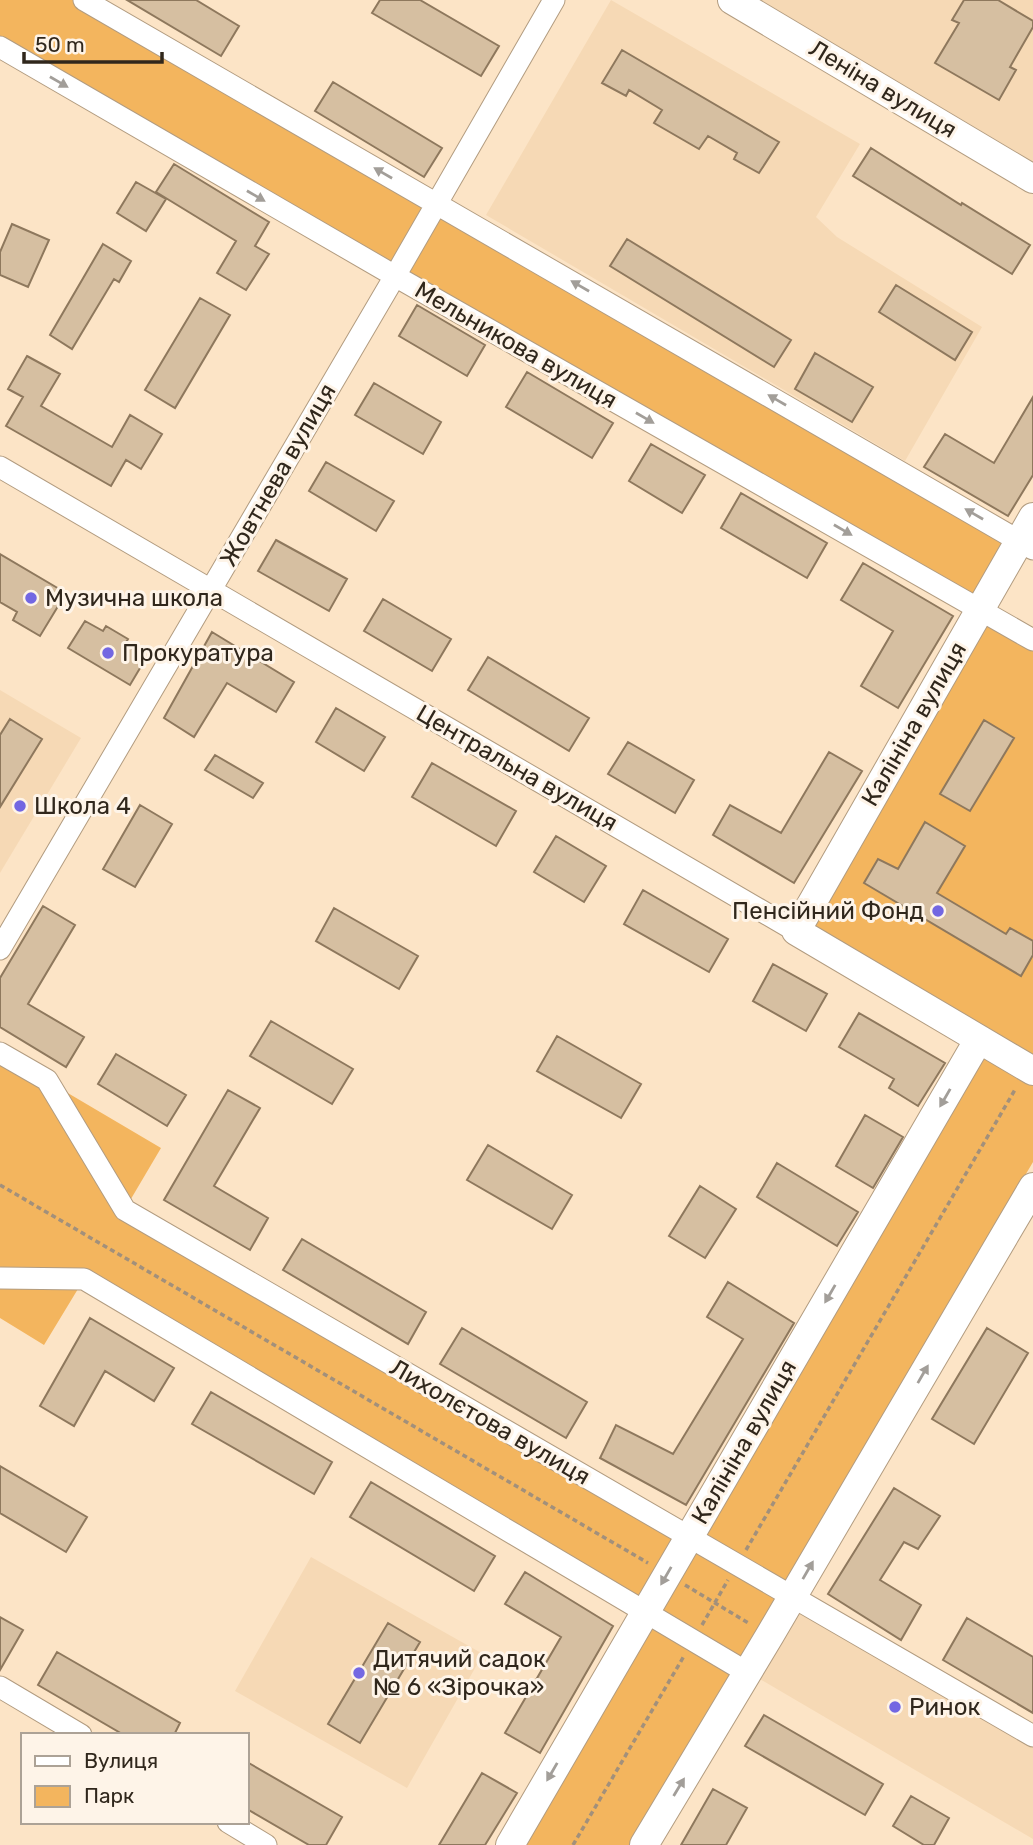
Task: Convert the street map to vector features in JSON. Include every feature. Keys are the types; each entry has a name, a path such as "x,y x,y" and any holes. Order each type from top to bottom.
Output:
{"main road":[{"name":"Леніна вулиця","path":"733,0 1033,179"},
{"name":"Калініна вулиця","path":"796,931 980,608 1028,535"},
{"name":"Центральна вулиця","path":"796,931 1030,1069"},
{"name":"Калініна вулиця","path":"510,1845 979,1039"},
{"path":"644,1845 1033,1187"}],"street":[{"path":"84,0 436,203 1028,535"},
{"name":"Жовтнева вулиця","path":"0,949 554,0"},
{"name":"Мельникова вулиця","path":"0,47 1033,640"},
{"name":"Центральна вулиця","path":"0,467 796,931"},
{"name":"Лихолєтова вулиця","path":"0,1053 47,1080 125,1210 1033,1736"},
{"path":"0,1278 85,1279 748,1673"},
{"path":"0,1687 78,1733"},
{"path":"231,1824 267,1845"}],"path":[{"path":"573,1845 1030,1069"},
{"path":"0,1185 770,1635"}],"shaded area":[{"path":"611,0 860,144 816,217 837,237 982,327 905,461 486,215"},
{"path":"760,0 1033,0 1033,162"},
{"name":"Школа 4","path":"0,690 81,738 0,873"},
{"name":"Дитячий садок № 6 «Зірочка»","path":"311,1557 483,1654 407,1788 235,1691"},
{"name":"Ринок","path":"802,1603 1033,1736 1033,1839 758,1678"}],"green space":[{"path":"0,0 84,0 1009,534 970,602 0,47"},
{"path":"990,613 1033,639 1033,1162 630,1845 525,1845 997,1034 811,925"},
{"path":"0,1053 161,1148 125,1209 677,1531 634,1604 84,1279 44,1345 0,1318"}],"building":[{"path":"127,0 196,0 239,26 221,56"},
{"path":"380,0 420,0 499,46 481,76 372,13"},
{"path":"964,0 998,0 1033,21 1033,27 1010,67 1016,70 999,100 935,63 959,23 952,20"},
{"path":"622,50 779,142 759,173 734,159 737,153 708,136 699,149 654,123 662,110 629,90 626,96 602,83"},
{"path":"333,82 442,148 424,177 315,111"},
{"path":"871,148 1030,245 1012,274 853,176"},
{"path":"174,164 269,222 255,246 269,254 246,290 217,273 236,241 156,192"},
{"path":"136,182 166,199 146,231 117,213"},
{"path":"12,224 49,240 28,287 0,275 0,252"},
{"path":"627,239 791,340 774,367 610,266"},
{"path":"103,244 131,261 119,282 114,279 72,349 50,335"},
{"path":"896,285 972,332 955,360 879,312"},
{"path":"200,298 230,315 175,408 145,390"},
{"path":"417,305 485,345 467,376 399,336"},
{"path":"815,353 873,387 852,422 795,389"},
{"path":"27,356 60,374 41,406 112,447 130,415 162,434 141,469 126,460 111,486 6,426 23,397 8,389"},
{"path":"527,372 613,423 592,458 506,407"},
{"path":"374,383 441,422 423,454 355,415"},
{"path":"1033,397 1033,475 1008,516 924,467 945,434 994,463"},
{"path":"651,444 705,475 682,513 629,481"},
{"path":"326,462 394,501 376,531 309,491"},
{"path":"741,493 827,543 807,578 721,528"},
{"path":"276,540 347,579 329,611 258,571"},
{"name":"Музична школа","path":"0,554 66,593 40,636 13,620 17,612 0,602"},
{"path":"863,563 953,616 898,708 861,686 893,631 841,600"},
{"path":"383,599 451,639 432,671 364,631"},
{"name":"Прокуратура","path":"85,621 103,631 106,626 128,639 125,644 146,658 130,685 68,648"},
{"path":"212,632 294,682 276,712 227,683 194,737 164,718"},
{"path":"488,657 589,718 569,751 468,690"},
{"path":"336,708 385,737 364,771 316,742"},
{"path":"10,719 42,739 0,807 0,735"},
{"path":"984,720 1014,738 970,811 940,794"},
{"path":"628,742 694,780 675,813 608,774"},
{"path":"829,752 862,771 794,883 713,835 730,805 781,833"},
{"path":"215,755 263,783 253,798 205,770"},
{"path":"432,763 516,811 496,846 412,797"},
{"path":"140,805 172,824 135,887 103,869"},
{"name":"Пенсійний Фонд","path":"925,822 965,846 937,893 1006,934 1010,928 1033,941 1033,955 1021,976 864,883 878,859 898,869"},
{"path":"556,836 606,866 584,902 534,872"},
{"path":"643,890 728,939 709,972 624,924"},
{"path":"43,906 75,925 28,1004 84,1037 66,1067 0,1027 0,978"},
{"path":"334,908 418,956 399,989 316,941"},
{"path":"773,964 827,994 806,1031 753,1001"},
{"path":"859,1013 945,1063 918,1106 889,1088 894,1079 839,1047"},
{"path":"271,1021 353,1069 332,1104 250,1056"},
{"path":"557,1036 641,1084 621,1118 537,1071"},
{"path":"116,1054 186,1095 167,1126 98,1084"},
{"path":"228,1090 260,1108 214,1186 268,1218 250,1250 164,1200"},
{"path":"865,1115 903,1137 873,1188 836,1166"},
{"path":"488,1145 572,1195 552,1229 467,1180"},
{"path":"777,1163 858,1212 837,1246 757,1197"},
{"path":"700,1186 736,1209 705,1258 669,1236"},
{"path":"302,1239 426,1312 408,1344 283,1270"},
{"path":"728,1282 794,1323 686,1505 600,1458 616,1425 673,1454 743,1339 707,1317"},
{"path":"90,1318 174,1368 154,1401 105,1371 74,1426 40,1406"},
{"path":"462,1328 587,1402 566,1438 440,1364"},
{"path":"987,1328 1028,1353 974,1444 932,1419"},
{"path":"211,1392 332,1462 314,1494 192,1424"},
{"path":"0,1466 87,1517 66,1552 0,1513"},
{"path":"371,1482 495,1556 474,1591 350,1517"},
{"path":"894,1488 940,1516 918,1549 904,1542 880,1580 921,1605 901,1640 828,1594"},
{"path":"525,1572 613,1626 540,1753 505,1733 561,1637 505,1604"},
{"path":"0,1617 23,1630 0,1670"},
{"path":"967,1618 1033,1657 1033,1713 943,1660"},
{"path":"388,1623 420,1642 360,1743 328,1724"},
{"path":"57,1652 180,1723 175,1733 121,1733 38,1685"},
{"path":"764,1715 883,1784 865,1815 745,1746"},
{"path":"248,1763 342,1817 326,1845 309,1845 248,1810"},
{"path":"482,1773 517,1793 485,1845 439,1845"},
{"path":"713,1789 747,1808 726,1845 681,1845"},
{"path":"911,1796 949,1818 934,1845 924,1845 893,1826"}],"place":[{"name":"Музична школа","path":"31,598"},
{"name":"Прокуратура","path":"108,653"},
{"name":"Школа 4","path":"20,806"},
{"name":"Пенсійний Фонд","path":"938,911"},
{"name":"Дитячий садок № 6 «Зірочка»","path":"359,1673"},
{"name":"Ринок","path":"895,1707"}]}
